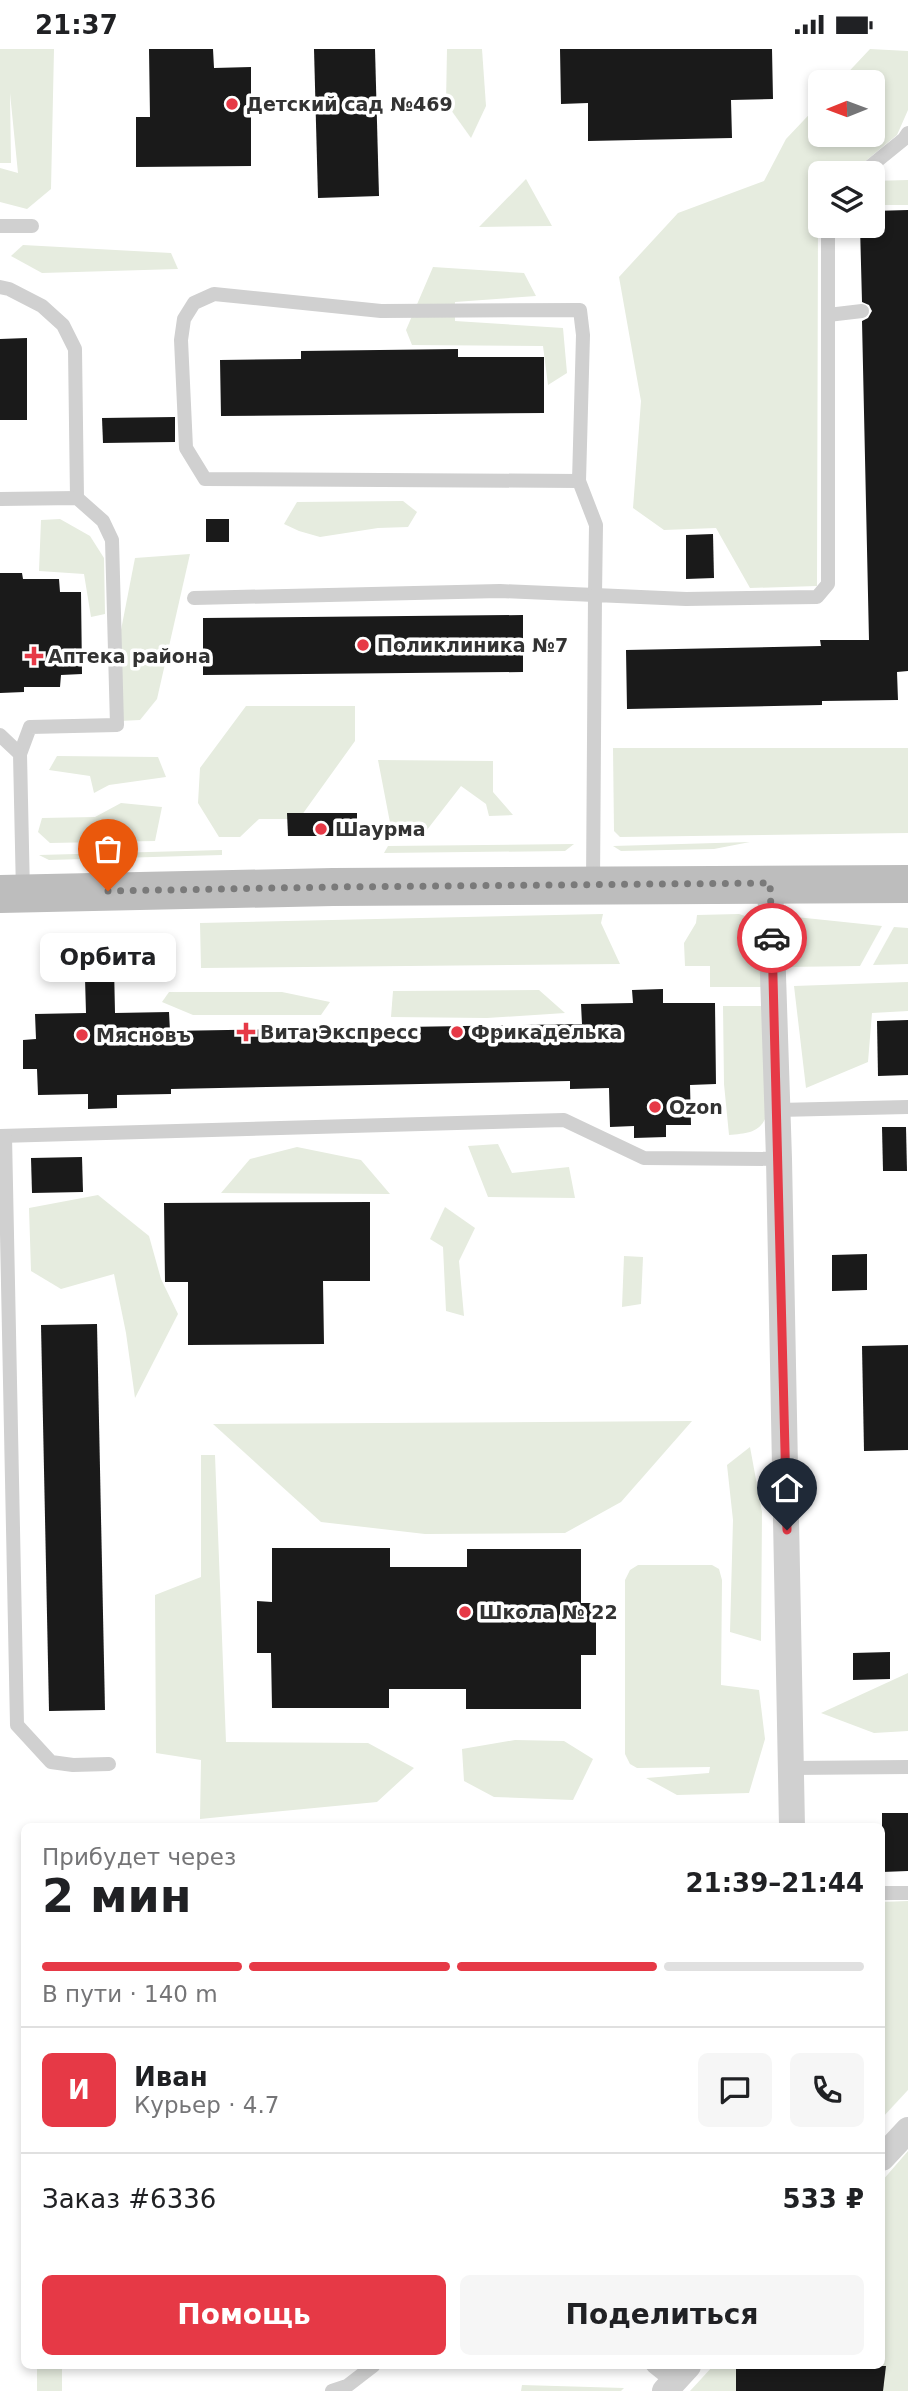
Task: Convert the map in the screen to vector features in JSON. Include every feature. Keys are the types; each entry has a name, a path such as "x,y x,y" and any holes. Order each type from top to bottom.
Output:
{"street":[{"path":"770,883 778,1109 792,1823"},
{"path":"11,894 593,884 908,884"},
{"path":"885,2155 908,2130"}],"lane":[{"path":"877,161 908,133"},
{"path":"0,226 32,226"},
{"path":"194,598 500,591 686,599 817,597 828,584 828,238"},
{"path":"0,287 42,306 63,325 75,349 77,498"},
{"path":"579,481 205,479 186,448 181,340 184,319 194,303 214,294 381,311 580,310 583,335 579,481 596,525 593,884"},
{"path":"828,315 862,311"},
{"path":"0,499 77,498 103,521 112,540 117,725 30,727 20,754 11,894"},
{"path":"0,735 20,754"},
{"path":"778,1109 908,1107"},
{"path":"109,1764 73,1765 51,1762 17,1725 3,1136 564,1120 644,1159 779,1159"},
{"path":"791,1768 908,1767"},
{"path":"885,1893 908,1893"},
{"path":"332,2391 348,2386 369,2369"}],"shaded area":[{"path":"0,49 54,49 51,189 27,209 0,202 0,168 18,173 10,93 11,163 0,163"},
{"path":"447,49 482,49 486,106 471,138 446,103"},
{"path":"870,49 908,51 908,110 897,135 886,144 886,70 850,70"},
{"path":"808,116 808,147 882,147 866,161 808,161 808,238 818,238 817,586 750,588 716,528 664,530 633,508 641,401 619,277 678,213 764,181 786,139"},
{"path":"526,179 552,226 479,227"},
{"path":"908,180 908,205 885,205 885,181"},
{"path":"23,245 171,253 178,269 42,273 11,256"},
{"path":"433,267 524,273 536,296 455,302 455,321 563,328 567,373 548,385 543,346 412,345 406,330"},
{"path":"403,501 417,512 408,527 378,528 320,537 284,524 297,502"},
{"path":"60,519 90,536 104,558 105,614 91,617 84,574 39,571 41,520"},
{"path":"190,554 157,699 140,720 120,721 121,630 135,558"},
{"path":"246,706 355,706 355,741 299,819 259,819 240,837 219,837 198,803 200,768"},
{"path":"613,748 908,748 908,833 620,837 614,831"},
{"path":"57,756 158,757 166,777 109,785 94,793 90,776 49,770"},
{"path":"378,760 493,761 493,792 513,815 489,816 486,804 461,786 423,835 392,833"},
{"path":"121,803 162,807 155,841 50,843 38,832 42,818 95,817"},
{"path":"750,842 714,849 621,851 613,846"},
{"path":"574,844 565,851 384,853 388,846"},
{"path":"222,850 222,855 49,860 39,855"},
{"path":"603,914 601,923 620,964 201,968 200,923"},
{"path":"739,914 751,918 758,925 765,987 710,987 710,966 685,966 684,943 696,923 697,915"},
{"path":"796,917 882,926 860,966 785,967 784,930 786,921"},
{"path":"894,927 908,928 908,964 873,965"},
{"path":"908,982 908,1011 872,1013 868,1062 806,1088 794,986"},
{"path":"539,990 565,1013 487,1018 391,1017 393,991"},
{"path":"169,992 282,992 330,1002 321,1015 193,1015 162,1002"},
{"path":"723,1006 765,1006 768,1112 758,1128 743,1134 729,1135 724,1084"},
{"path":"498,1144 512,1173 569,1167 575,1198 488,1197 468,1146"},
{"path":"297,1147 361,1160 390,1194 221,1193 250,1159"},
{"path":"98,1195 149,1236 161,1279 178,1314 135,1398 114,1274 61,1289 31,1271 29,1208"},
{"path":"445,1207 475,1228 459,1261 464,1316 446,1311 443,1247 430,1239"},
{"path":"624,1256 643,1257 641,1304 622,1307"},
{"path":"692,1421 621,1502 565,1533 425,1534 321,1522 213,1424"},
{"path":"750,1447 762,1512 761,1641 730,1632 733,1520 727,1465"},
{"path":"201,1455 215,1455 226,1742 368,1743 414,1768 377,1802 200,1819 201,1760 156,1753 155,1595 201,1577"},
{"path":"638,1565 712,1565 719,1569 722,1580 721,1685 759,1690 765,1739 749,1793 677,1795 646,1778 709,1773 710,1767 637,1768 630,1764 625,1754 625,1580 630,1570"},
{"path":"908,1673 908,1731 874,1733 821,1713"},
{"path":"515,1740 564,1741 593,1759 573,1800 494,1797 464,1781 462,1749"},
{"path":"908,1901 908,2090 885,2115 885,1902"},
{"path":"908,2151 908,2391 690,2391 710,2369 885,2369 885,2178"},
{"path":"37,2369 62,2369 62,2391 37,2391"},
{"path":"522,2385 624,2388 621,2391 521,2391"}],"building":[{"path":"149,49 213,49 214,68 251,67 251,166 136,167 136,117 150,117"},
{"path":"314,49 375,49 379,196 318,198"},
{"path":"560,49 772,49 773,99 731,100 732,138 588,141 588,103 561,104"},
{"path":"908,210 908,671 897,672 898,700 822,701 822,705 627,709 626,650 821,646 820,640 869,640 862,321 868,318 872,311 869,305 862,302 860,238 885,238 885,211"},
{"path":"27,338 27,420 0,420 0,339"},
{"path":"458,349 458,357 544,357 544,413 221,416 220,360 301,359 301,351"},
{"path":"175,417 175,442 103,443 102,418"},
{"path":"206,519 229,519 229,542 206,542"},
{"path":"713,534 714,578 686,579 686,535"},
{"path":"0,573 22,573 23,579 59,579 60,592 81,592 82,674 61,675 60,687 24,687 24,692 0,693"},
{"name":"Поликлиника №7","path":"523,615 523,672 203,675 203,618"},
{"path":"287,813 357,813 357,836 288,836"},
{"path":"151,942 152,965 114,966 115,1013 169,1012 170,1031 582,1024 581,1004 633,1003 632,990 663,989 663,1003 715,1003 716,1084 690,1085 691,1125 666,1125 666,1137 634,1138 634,1126 610,1127 609,1088 570,1089 570,1081 171,1089 171,1094 117,1095 117,1108 88,1109 88,1094 38,1095 37,1069 23,1069 23,1040 36,1039 35,1014 86,1013 84,943"},
{"path":"908,1020 908,1075 878,1076 877,1021"},
{"path":"882,1127 906,1127 907,1171 883,1171"},
{"path":"82,1157 83,1192 32,1193 31,1158"},
{"path":"370,1202 370,1281 323,1281 324,1344 188,1345 188,1282 165,1282 164,1203"},
{"path":"867,1254 867,1290 832,1291 832,1255"},
{"path":"97,1324 105,1710 49,1711 41,1325"},
{"path":"908,1345 908,1450 864,1451 862,1346"},
{"path":"272,1548 390,1548 390,1567 467,1567 467,1549 581,1549 581,1603 596,1603 596,1655 581,1655 581,1709 466,1709 466,1689 389,1689 389,1708 272,1708 271,1653 257,1653 257,1601 272,1602"},
{"path":"890,1652 890,1679 853,1680 853,1653"},
{"path":"882,1813 908,1813 908,1871 885,1872 885,1823 882,1823"},
{"path":"886,2366 883,2391 736,2391 736,2369 885,2369"}],"way so far":[{"path":"108,891 770,883 772,938"}],"place":[{"name":"Детский сад №469","path":"232,104"},
{"name":"Поликлиника №7","path":"363,645"},
{"name":"Аптека района","path":"34,656"},
{"name":"Шаурма","path":"321,829"},
{"name":"Орбита","path":"108,891"},
{"name":"Вита Экспресс","path":"246,1032"},
{"name":"Фрикаделька","path":"457,1032"},
{"name":"Мясновъ","path":"82,1035"},
{"name":"Ozon","path":"655,1107"},
{"name":"Школа № 22","path":"465,1612"}],"route":[{"path":"772,938 787,1530"}]}
